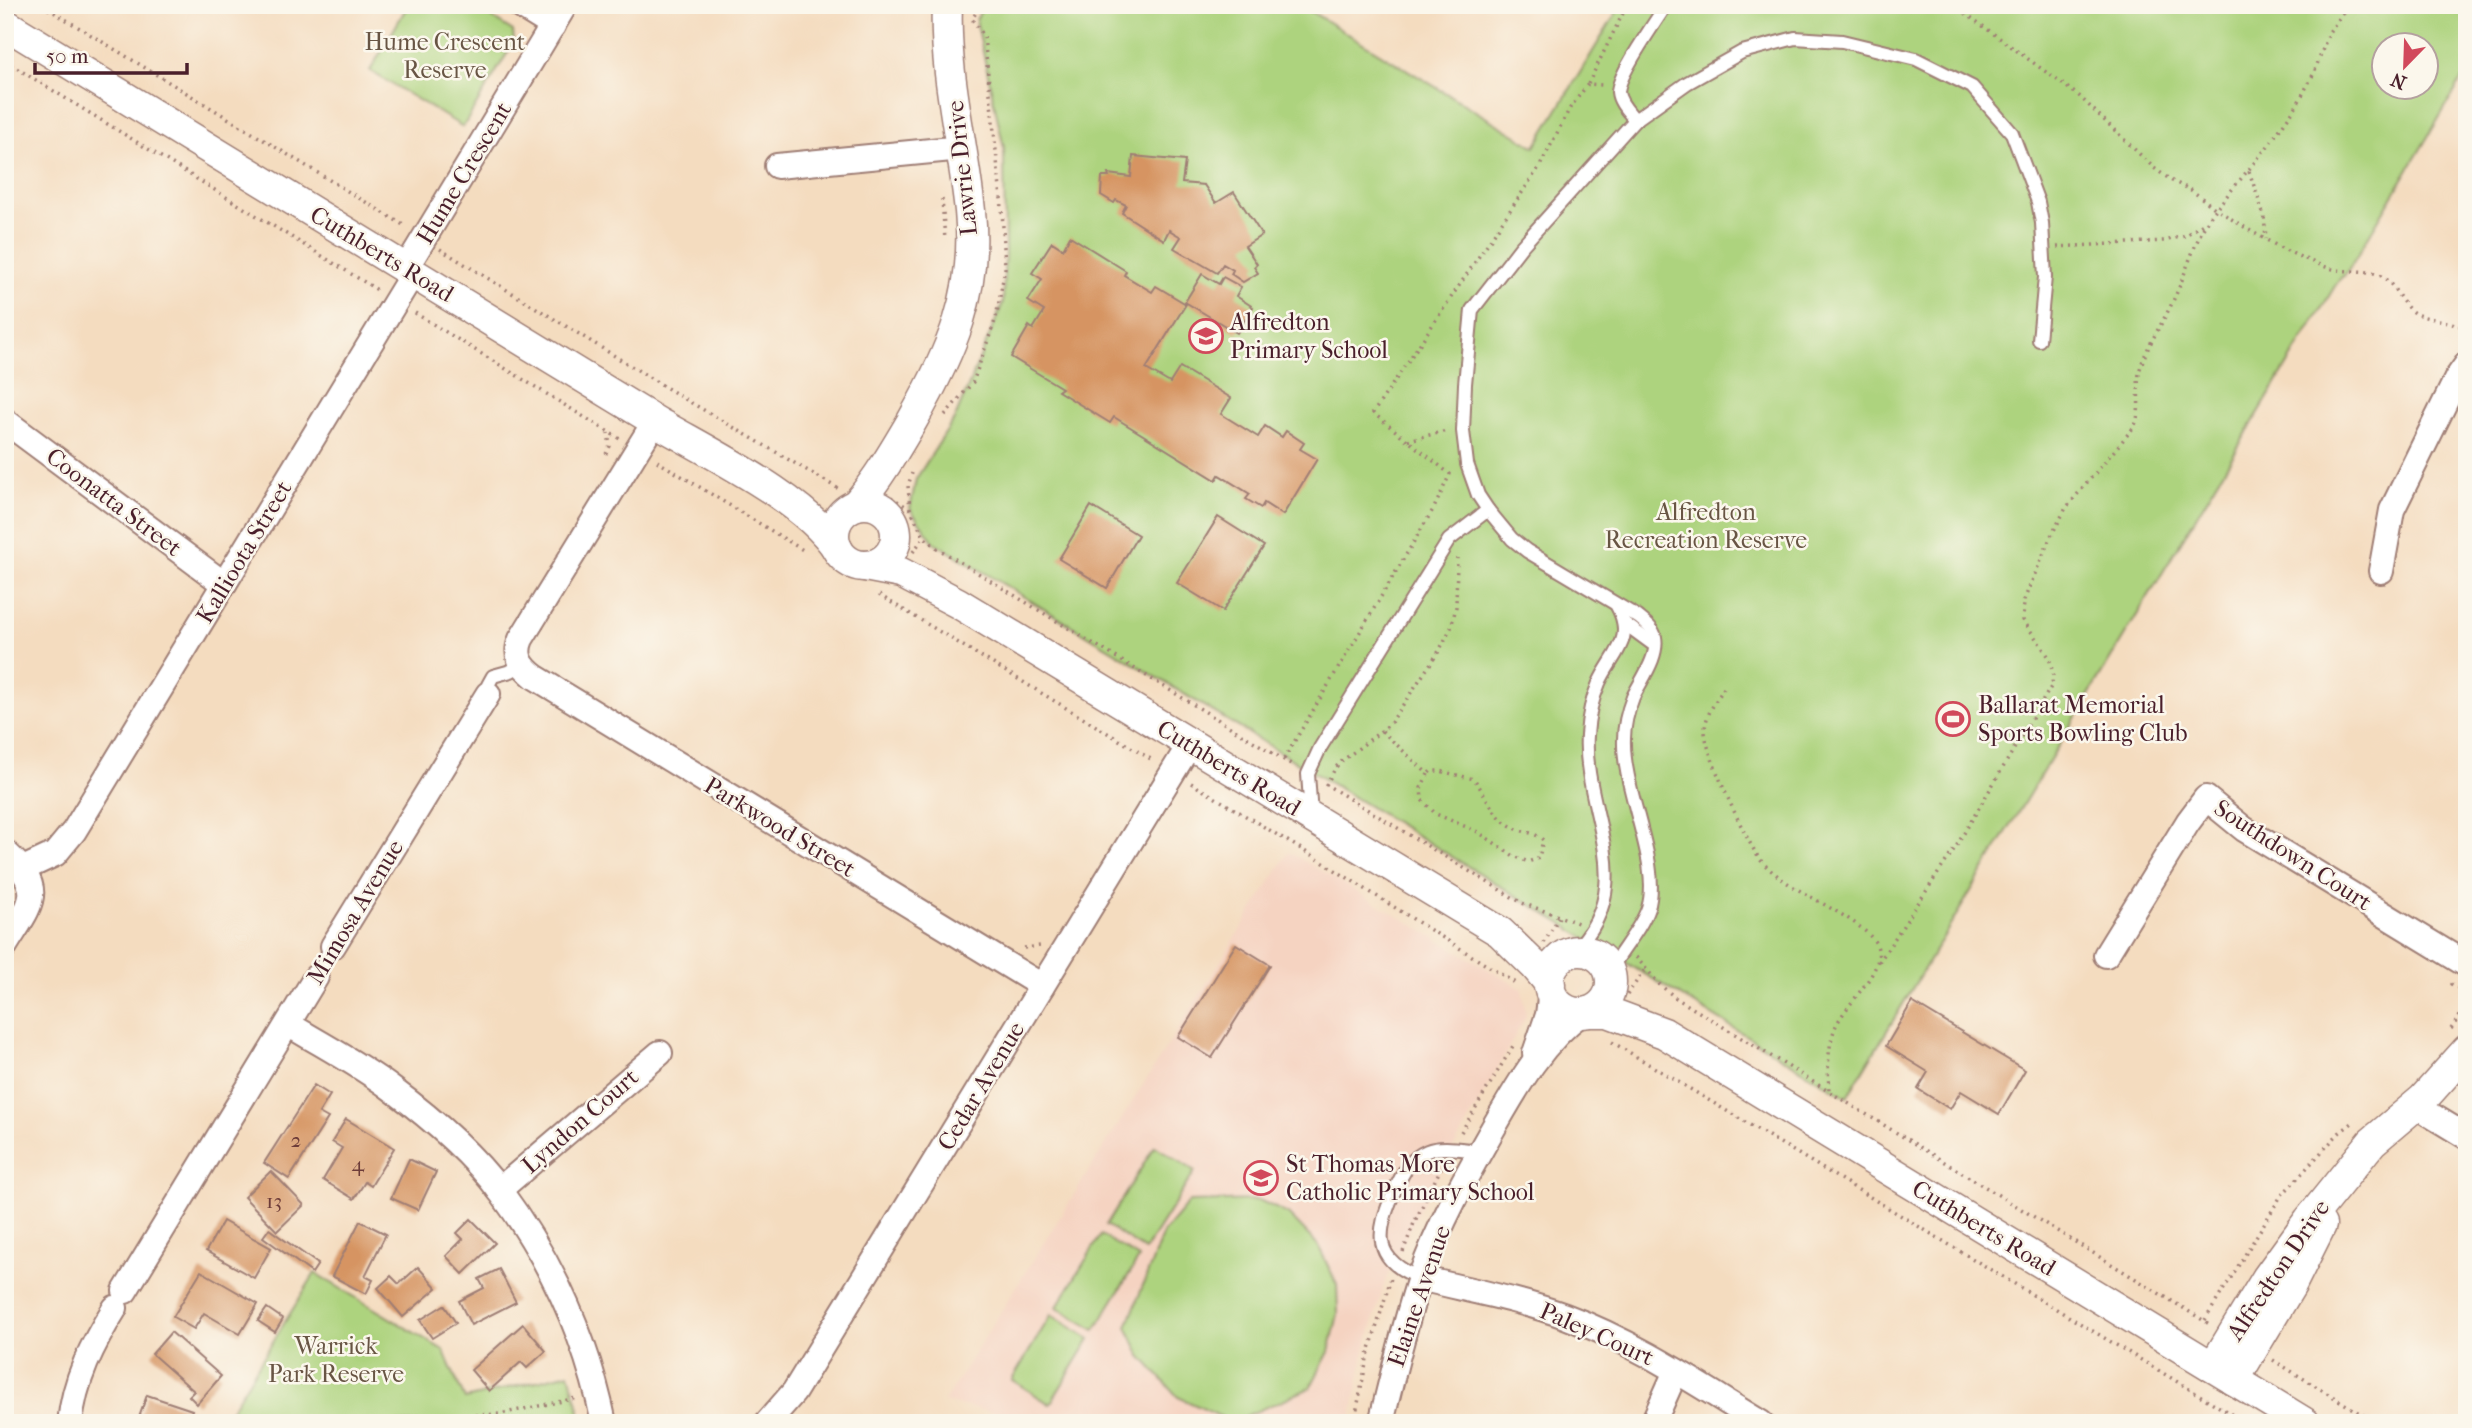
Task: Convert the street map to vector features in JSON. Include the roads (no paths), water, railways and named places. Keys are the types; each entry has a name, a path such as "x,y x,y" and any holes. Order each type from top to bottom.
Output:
{"street":[{"path":"519,5 559,15"},
{"name":"Lawrie Drive","path":"864,502 950,349 969,274 971,228 950,61 947,5"},
{"name":"Hume Crescent","path":"410,270 559,15"},
{"name":"Cuthberts Road","path":"5,24 759,482 823,529 825,553 847,560 869,579 901,573 958,603 1500,932 1535,966 1541,987"},
{"path":"777,166 962,148"},
{"name":"Kallioota Street","path":"27,878 55,854 74,831 410,270"},
{"path":"2381,571 2387,528 2396,500 2457,378 2467,364"},
{"name":"Coonatta Street","path":"5,421 224,584"},
{"path":"521,664 518,653 520,642 655,421"},
{"name":"Cuthberts Road","path":"759,482 801,498 864,502 958,603"},
{"path":"825,553 834,538 835,525 841,514 864,502 895,543 869,579"},
{"name":"Parkwood Street","path":"521,664 535,677 1042,986"},
{"name":"Mimosa Avenue","path":"333,946 488,694"},
{"name":"Cedar Avenue","path":"767,1423 794,1392 1190,744"},
{"name":"Southdown Court","path":"2106,955 2188,822 2206,798 2244,829 2465,964"},
{"path":"5,852 27,878 28,909 5,946"},
{"name":"Cuthberts Road","path":"1500,932 1571,953"},
{"path":"1571,953 1587,953 1614,965 1606,998 1596,1008 1586,1012 1565,1009 1541,987 1554,966 1571,953"},
{"name":"Cuthberts Road","path":"1614,965 1636,1006 1664,1032 2305,1423"},
{"name":"Mimosa Avenue","path":"70,1423 73,1402 85,1366 120,1300 316,977"},
{"name":"Elaine Avenue","path":"1532,1064 1548,1015 1541,987"},
{"name":"Cuthberts Road","path":"1586,1012 1608,1012 1664,1032"},
{"name":"Elaine Avenue","path":"1381,1423 1420,1278 1448,1211 1532,1064 1558,1033 1586,1012"},
{"path":"288,1024 389,1087 418,1109 466,1153 499,1190 555,1280 580,1338 598,1393 604,1423"},
{"name":"Alfredton Drive","path":"2224,1373 2242,1343 2281,1256 2372,1142 2416,1106 2441,1081 2455,1045"},
{"name":"Lyndon Court","path":"499,1190 660,1053"},
{"path":"2416,1106 2467,1137"},
{"name":"Paley Court","path":"1420,1278 1564,1315 1625,1341 1761,1423"},
{"path":"1653,1423 1676,1371"}],"lane":[{"path":"1635,121 1621,101 1619,85 1666,5"},
{"path":"1614,965 1645,916 1651,892 1650,872 1626,773 1624,743 1630,707 1648,669 1655,635 1637,617 1527,551 1512,539 1478,495 1467,464 1463,431 1472,310 1521,247 1635,121 1686,83 1742,52 1795,38 1842,41 1916,58 1972,87 2012,133 2038,202 2044,248 2045,277 2039,340"},
{"path":"1311,818 1308,780 1312,763 1446,545 1453,536 1488,510"},
{"path":"1617,606 1624,622 1654,645"},
{"path":"1571,953 1592,930 1605,890 1607,869 1604,839 1588,765 1587,727 1598,685 1621,645 1624,622"},
{"name":"Mimosa Avenue","path":"488,694 488,685 493,676 511,671 521,664"},
{"name":"Mimosa Avenue","path":"316,977 333,946"},
{"path":"1420,1278 1406,1273 1396,1264 1386,1252 1381,1239 1383,1218 1404,1172 1415,1158 1429,1150 1439,1148 1480,1151"}],"place":[{"name":"Alfredton Primary School","path":"1206,336"},
{"name":"Ballarat Memorial Sports Bowling Club","path":"1953,719"},
{"name":"St Thomas More Catholic Primary School","path":"1261,1178"}],"park label":[{"name":"Hume Crescent Reserve","path":"445,56"},
{"name":"Alfredton Recreation Reserve","path":"1706,526"},
{"name":"Warrick Park Reserve","path":"336,1360"}]}
